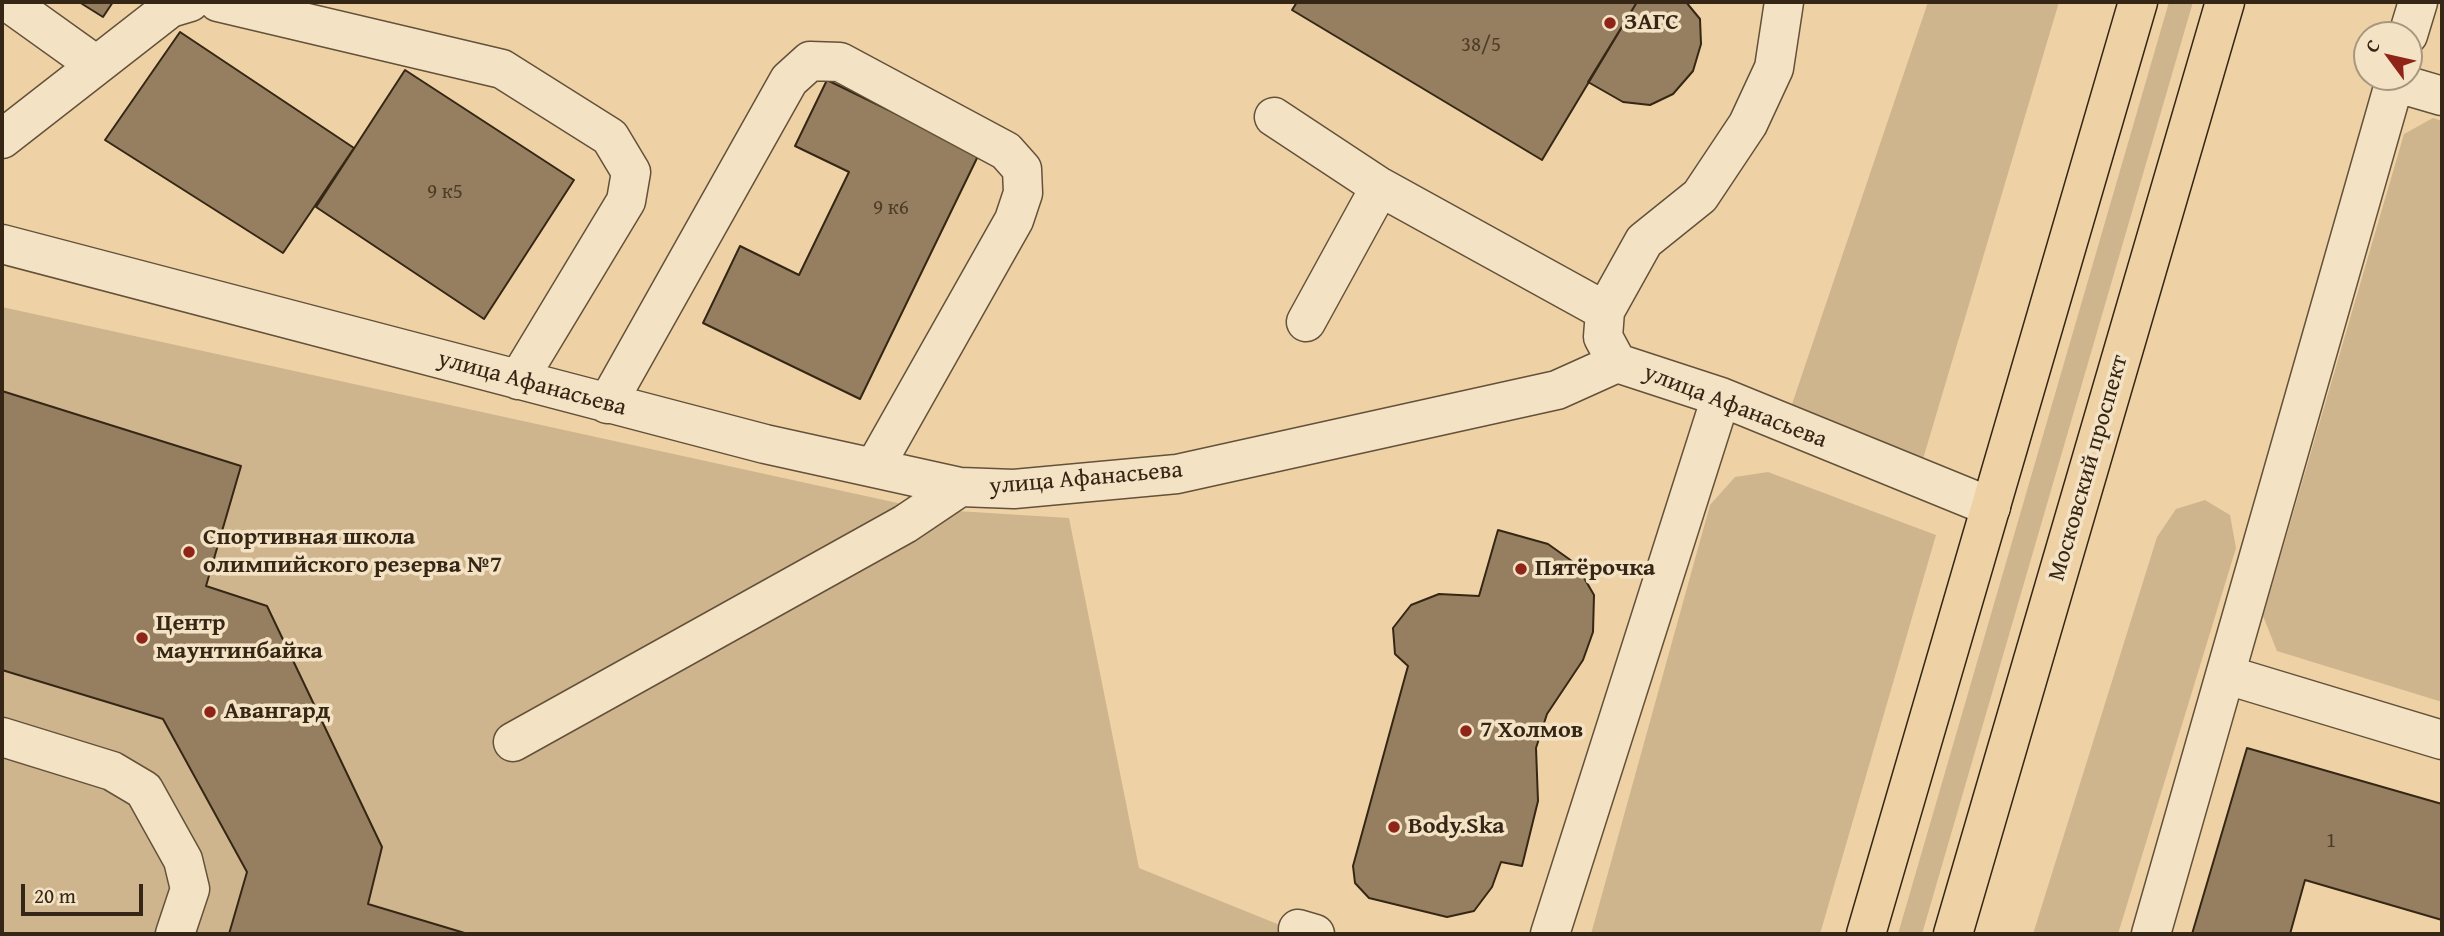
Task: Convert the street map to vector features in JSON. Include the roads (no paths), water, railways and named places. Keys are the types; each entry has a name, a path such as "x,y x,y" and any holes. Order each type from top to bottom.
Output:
{"main road":[{"path":"1866,934 2138,2"},
{"name":"Московский проспект","path":"1953,934 2225,2"}],"street":[{"path":"8,2 96,65"},
{"path":"2,139 170,8 190,2"},
{"path":"229,2 502,69 610,137 631,172 626,201 518,380"},
{"path":"2412,21 2418,2"},
{"path":"1617,363 1603,337 1605,310 1644,241 1700,196 1748,124 1774,68 1781,3"},
{"path":"607,404 789,80 810,61 840,62 1006,151 1023,169 1023,192 1014,219 874,468"},
{"path":"2423,90 2442,96"},
{"path":"2151,934 2392,91"},
{"path":"1274,117 1380,187 1605,310"},
{"path":"1306,322 1380,187"},
{"name":"улица Афанасьева","path":"2,244 765,444 960,486 1014,489 1177,474 1557,390 1617,363 1721,397 1991,507"},
{"path":"1550,934 1721,397"},
{"path":"513,742 905,524 960,486"},
{"path":"2227,675 2442,740"},
{"path":"2,737 112,771 144,790 183,860 190,889 175,934"}],"place":[{"name":"ЗАГС","path":"1610,23"},
{"name":"Спортивная школа олимпийского резерва №7","path":"189,552"},
{"name":"Пятёрочка","path":"1521,569"},
{"name":"Центр маунтинбайка","path":"142,638"},
{"name":"Авангард","path":"210,712"},
{"name":"7 Холмов","path":"1466,731"},
{"name":"Body.Ska","path":"1394,827"}]}
